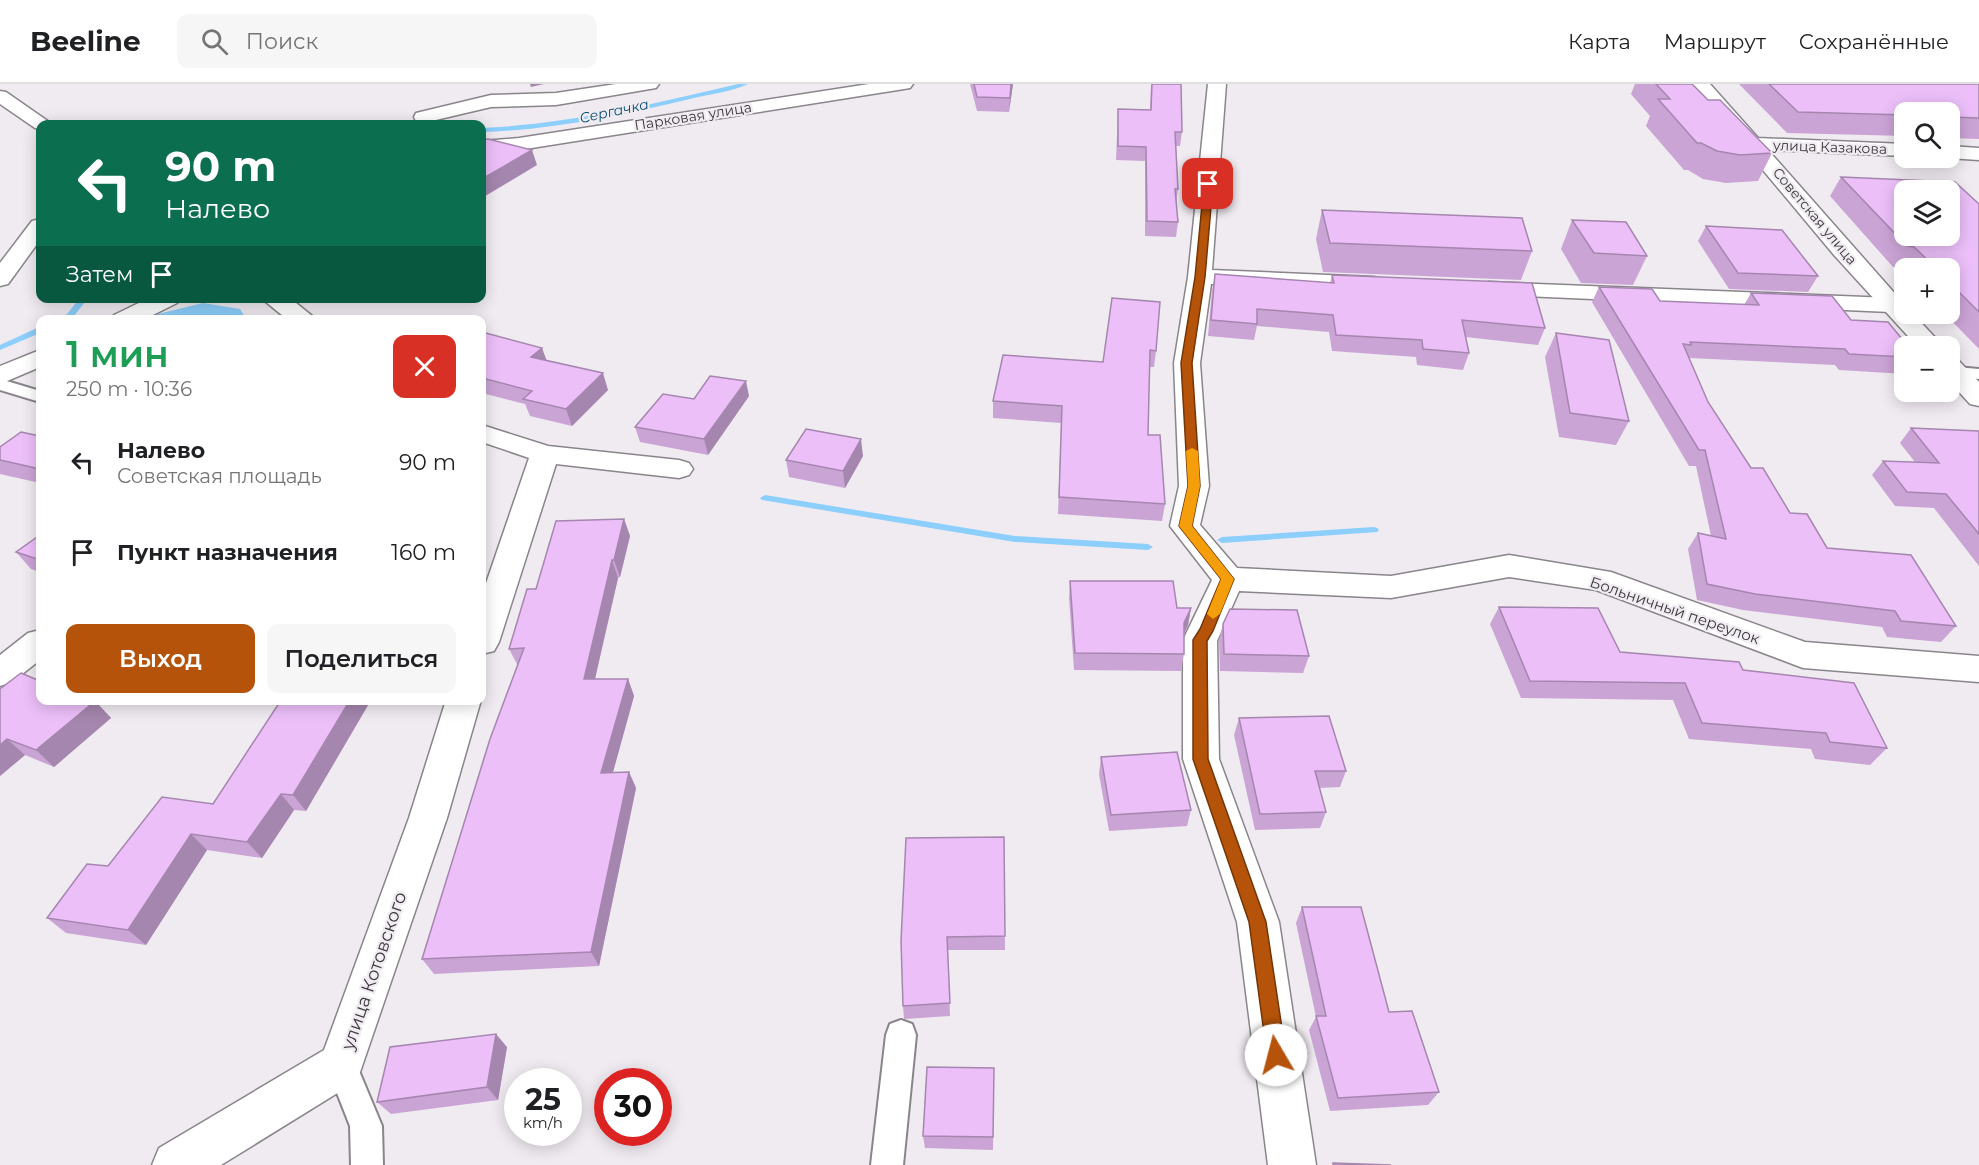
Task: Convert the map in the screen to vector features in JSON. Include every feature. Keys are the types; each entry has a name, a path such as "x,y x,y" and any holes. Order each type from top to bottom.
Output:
{"street":[{"path":"423,117 491,101 556,99 650,84"},
{"name":"Парковая улица","path":"486,147 519,144 904,84"},
{"path":"1217,84 1200,277 1186,363 1194,486 1185,526 1228,579 1200,640 1201,759 1258,922 1292,1165"},
{"name":"Советская улица","path":"1700,84 1755,144 1890,305 1921,336"},
{"path":"0,96 36,120"},
{"name":"улица Казакова","path":"1755,144 1894,150"},
{"path":"1960,153 1979,154"},
{"path":"0,279 36,231"},
{"path":"1200,277 1402,285"},
{"path":"1462,288 1890,305"},
{"path":"133,315 159,303"},
{"path":"280,303 298,315"},
{"path":"0,376 36,360"},
{"path":"1962,370 1979,398"},
{"path":"486,434 545,454 679,469"},
{"path":"486,630 545,454"},
{"name":"Больничный переулок","path":"1228,579 1391,587 1509,567 1600,580 1803,655 1979,669"},
{"path":"0,673 36,645"},
{"name":"улица Котовского","path":"180,1164 341,1065 428,818 462,705"}],"lane":[{"path":"0,384 36,396"},
{"path":"887,1165 901,1035"},
{"path":"341,1065 366,1126 367,1165"}],"water":[{"path":"203,303 240,309 244,315 154,315"}],"building":[{"path":"974,84 1011,84 1010,98 977,97"},
{"path":"1152,84 1181,84 1182,132 1175,132 1178,189 1175,189 1178,222 1147,221 1146,147 1118,146 1118,109 1151,110"},
{"path":"1656,84 1692,84 1708,100 1720,100 1772,153 1740,155 1717,151 1697,143 1658,99 1670,99"},
{"path":"1769,84 1979,84 1979,118 1960,117 1960,102 1894,102 1894,115 1798,112"},
{"path":"486,139 488,139 532,150 486,177"},
{"path":"1841,177 1909,180 1894,180 1894,232"},
{"path":"1960,187 1979,204 1979,312 1960,293 1960,258 1926,258 1914,247 1907,246 1960,246"},
{"path":"1322,210 1522,218 1532,251 1330,243"},
{"path":"1572,220 1626,222 1647,256 1594,253"},
{"path":"1706,226 1782,230 1818,276 1738,273"},
{"path":"1215,274 1334,283 1332,275 1532,283 1545,328 1462,320 1469,353 1423,349 1422,340 1336,335 1333,315 1257,309 1257,324 1211,320"},
{"path":"1599,287 1652,289 1660,301 1759,305 1751,293 1832,296 1851,320 1888,322 1900,336 1894,336 1894,356 1849,354 1845,349 1690,342 1691,345 1683,344 1708,402 1751,468 1763,468 1790,513 1807,514 1827,548 1911,555 1956,626 1901,621 1895,611 1755,594 1707,584 1698,533 1726,539 1705,450 1699,450"},
{"path":"1112,298 1160,302 1156,351 1150,350 1148,435 1160,435 1165,504 1059,497 1062,406 993,401 1003,355 1103,362"},
{"path":"486,333 542,348 531,357 603,373 566,409 523,399 532,391 486,379"},
{"path":"1556,333 1609,340 1629,421 1570,413"},
{"path":"710,376 746,381 704,439 635,427 663,394 694,399"},
{"path":"1911,428 1979,431 1979,534 1946,494 1907,492 1883,461 1939,463"},
{"path":"806,429 861,439 843,471 786,460"},
{"path":"21,432 36,435 36,468 0,460 0,447"},
{"path":"624,519 584,679 628,679 601,773 629,772 591,952 422,959 490,739 524,648 509,649 527,589 536,589 556,521"},
{"path":"36,538 36,559 16,552"},
{"path":"1070,581 1173,581 1177,608 1191,608 1184,623 1184,654 1075,653"},
{"path":"1499,607 1598,608 1620,652 1739,662 1743,670 1854,683 1887,748 1830,742 1826,733 1702,723 1685,683 1530,681"},
{"path":"1230,609 1297,610 1309,656 1224,654 1223,624"},
{"path":"21,673 36,679 36,705 90,705 36,750 7,739 0,745 0,689"},
{"path":"278,705 347,705 293,795 281,794 247,842 191,834 128,930 47,918 87,864 108,866 162,797 213,804"},
{"path":"1329,716 1346,771 1315,771 1326,812 1260,814 1239,718"},
{"path":"1177,752 1191,810 1111,815 1101,757"},
{"path":"1004,837 1005,936 947,937 950,1003 903,1006 901,941 906,838"},
{"path":"1302,907 1361,907 1389,1012 1412,1011 1439,1092 1338,1098 1316,1016 1326,1016"},
{"path":"496,1034 487,1087 377,1102 390,1047"},
{"path":"927,1067 994,1068 993,1137 923,1136"},
{"path":"1333,1163 1391,1165 1333,1165"}],"waterway":[{"name":"Сергачка","path":"486,130 581,120 745,84"},
{"name":"Сергачка","path":"70,315 81,303"},
{"name":"Сергачка","path":"0,348 36,332"},
{"path":"765,498 1015,539 1148,547"},
{"path":"1222,540 1374,530"}],"slow traffic":[{"path":"1192,451 1194,486 1185,526 1228,579 1213,614"}],"route":[{"path":"1208,184 1200,277 1186,363 1194,486 1185,526 1228,579 1200,640 1201,759 1258,922 1276,1055"}]}
